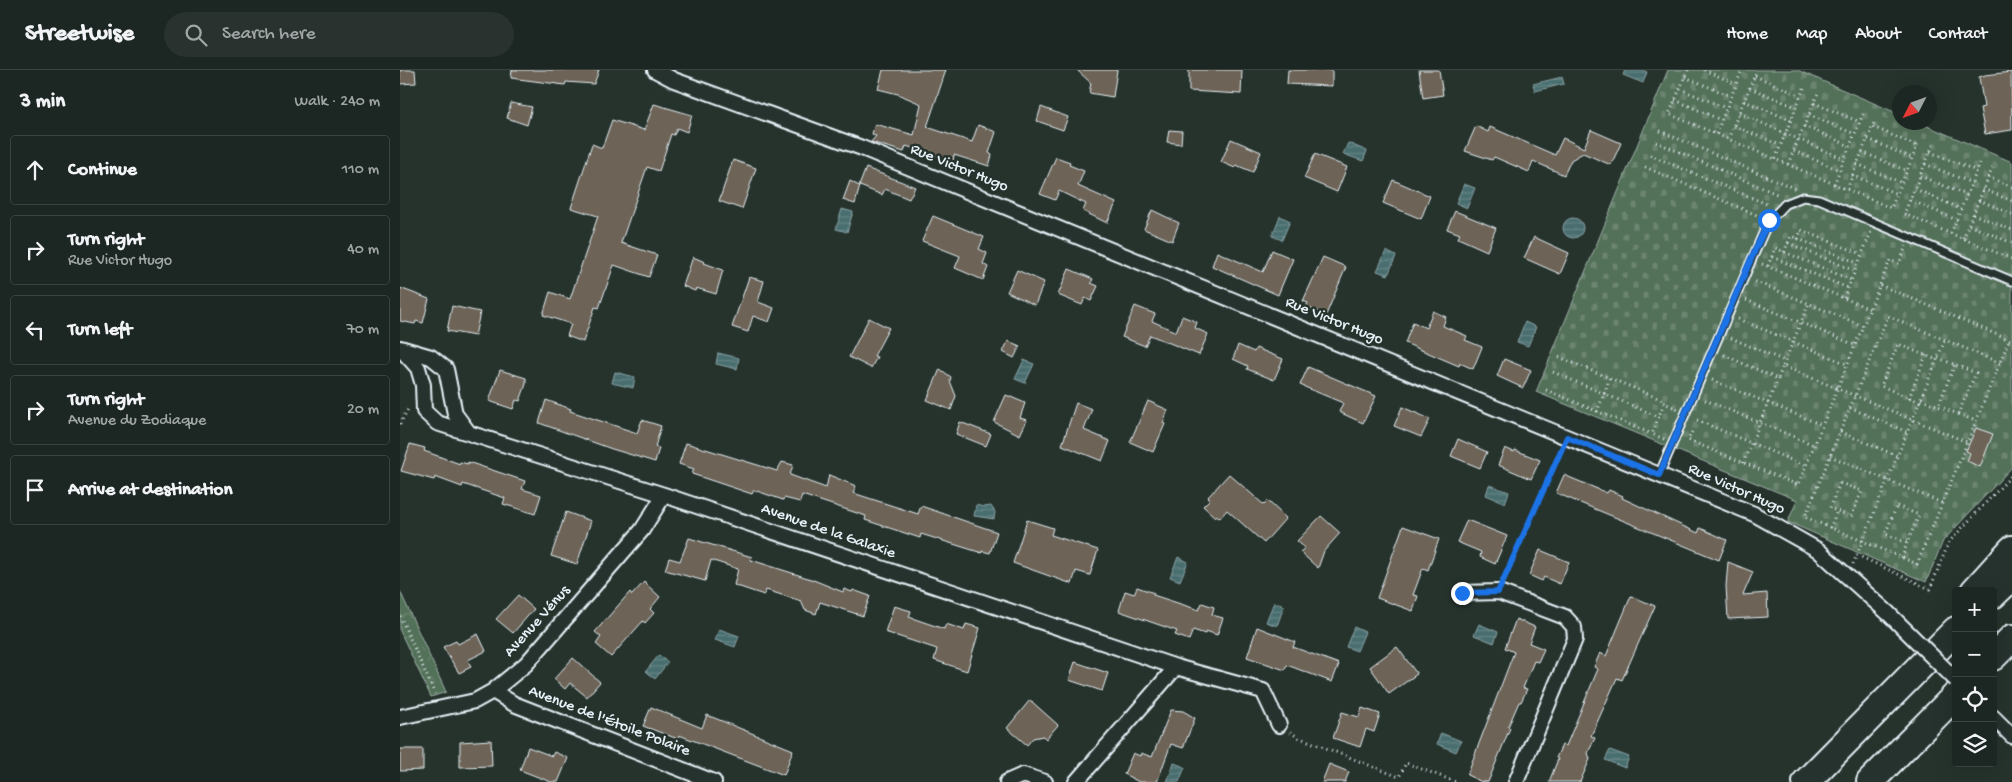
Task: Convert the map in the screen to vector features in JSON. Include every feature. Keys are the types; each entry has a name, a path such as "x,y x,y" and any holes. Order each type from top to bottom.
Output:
{"highway":[{"path":"1978,587 2012,548"},
{"path":"1997,591 2012,577"},
{"path":"1806,782 1954,632"},
{"path":"1997,653 2012,638"},
{"path":"1870,782 1952,699"}],"street":[{"name":"Rue Victor Hugo","path":"655,70 674,80 862,148 1754,514 1818,550 1888,613 1953,677"},
{"name":"Avenue de la Galaxie","path":"400,348 431,356 446,369 455,414 469,433"},
{"name":"Avenue de la Galaxie","path":"400,348 418,368 423,385 424,412 437,423 664,495 1176,667 1263,691 1279,725"},
{"name":"Avenue Vénus","path":"400,717 475,701 493,691 526,664 642,530 664,495"},
{"path":"1462,593 1498,592 1565,617 1574,627 1575,639 1516,782"},
{"path":"1076,782 1176,667"},
{"name":"Avenue de l'Étoile Polaire","path":"493,691 514,704 714,782"},
{"path":"1997,721 2012,736"},
{"path":"1006,782 1023,774 1045,782"}],"lane":[{"path":"1659,475 1769,220 1778,209 1792,201 1803,197 1819,199 2012,281"}],"path":[{"path":"1688,70 1669,114 1891,208 1918,144 1873,127"},
{"path":"1704,70 1736,84"},
{"path":"1728,139 1757,70"},
{"path":"1716,134 1740,71"},
{"path":"1685,76 1731,96"},
{"path":"1755,76 1801,96"},
{"path":"1750,88 1796,107"},
{"path":"1775,159 1804,88"},
{"path":"1680,89 1726,108"},
{"path":"1788,164 1818,93"},
{"path":"1675,100 1721,120"},
{"path":"1744,101 1791,120"},
{"path":"1814,103 1860,122"},
{"path":"1739,113 1844,159"},
{"path":"1834,184 1863,114"},
{"path":"1809,115 1855,134"},
{"path":"1847,189 1876,120"},
{"path":"1734,126 1780,145"},
{"path":"1804,126 1850,146"},
{"path":"1660,131 1819,199"},
{"path":"1868,139 1912,158"},
{"path":"1656,142 1792,201"},
{"path":"1933,145 1904,214 2012,259"},
{"path":"1794,151 1839,170"},
{"path":"1862,152 1907,171"},
{"path":"1930,152 1977,171"},
{"path":"1650,155 1778,209"},
{"path":"1951,233 1980,163"},
{"path":"1857,164 1902,183"},
{"path":"1925,164 1972,184"},
{"path":"1645,167 1769,220"},
{"path":"1963,238 1993,167"},
{"path":"1852,175 1897,194"},
{"path":"1920,176 1967,195"},
{"path":"1988,177 2012,187"},
{"path":"1915,189 1961,209"},
{"path":"1984,189 2012,201"},
{"path":"1910,200 1957,220"},
{"path":"1979,200 2012,214"},
{"path":"1973,214 2012,230"},
{"path":"1844,298 1875,223"},
{"path":"1969,225 2012,243"},
{"path":"1798,239 1802,230 1862,254"},
{"path":"1784,252 1790,236 1858,263"},
{"path":"1699,414 1688,440 1798,485 1890,260 1899,264 1910,238"},
{"path":"1788,243 1855,271"},
{"path":"1768,266 1775,248 1851,280"},
{"path":"1772,256 1848,288"},
{"path":"1751,259 1870,309"},
{"path":"1751,287 1754,281 1863,326"},
{"path":"1880,285 2011,340 1917,564 1804,518 1888,316 2000,363"},
{"path":"1744,306 1749,294"},
{"path":"1746,300 1855,345"},
{"path":"1743,463 1809,303"},
{"path":"1736,326 1741,313"},
{"path":"1738,319 1847,364"},
{"path":"1733,332 1723,356 1778,379"},
{"path":"1730,338 1785,361"},
{"path":"1848,576 1945,340"},
{"path":"1958,414 1976,373 1898,344 1881,386 1909,398 1938,406 1958,414 1976,421"},
{"path":"1909,398 1926,355"},
{"path":"1559,357 1665,401 1664,403 1686,412"},
{"path":"1938,406 1955,364"},
{"path":"1783,366 1967,442"},
{"path":"1553,372 1659,417"},
{"path":"1701,375 1822,425"},
{"path":"1597,412 1610,378"},
{"path":"1710,387 1713,380"},
{"path":"1546,390 1673,442"},
{"path":"1702,407 1708,394"},
{"path":"1705,400 1814,445"},
{"path":"1652,434 1664,403"},
{"path":"1850,408 1907,432"},
{"path":"1697,420 1806,466"},
{"path":"1840,432 1898,456"},
{"path":"1498,592 1567,437"},
{"path":"1830,456 1942,503"},
{"path":"1857,555 1930,589 1949,542 2012,475"},
{"path":"1840,483 1862,491 1851,517 1838,511 1830,508 1840,483"},
{"path":"1902,558 1918,515 1897,506 1885,534 1907,543"},
{"path":"1830,528 1838,511"},
{"path":"400,616 442,709"},
{"path":"1279,725 1298,737 1399,778 1406,763 1456,782"}],"green space":[{"path":"1668,70 1797,70 1892,111 1892,130 1937,130 2012,162 2012,467 1943,541 1926,582 1788,522 1797,500 1536,392"},
{"path":"400,591 446,692 431,697 400,631"}],"water":[{"path":"1625,70 1642,70 1647,72 1643,83 1623,75"},
{"path":"1562,77 1564,84 1535,91 1533,84"},
{"path":"1348,143 1367,151 1363,161 1343,154"},
{"path":"1464,184 1475,188 1467,208 1456,203"},
{"path":"842,209 853,212 847,232 836,229"},
{"path":"1280,216 1290,221 1282,240 1272,236"},
{"path":"1573,218 1580,221 1583,228 1580,235 1573,238 1566,235 1563,228 1566,221"},
{"path":"1386,251 1396,256 1388,275 1377,271"},
{"path":"1525,322 1536,327 1528,346 1517,342"},
{"path":"718,353 739,358 737,369 716,364"},
{"path":"1024,360 1034,364 1025,383 1015,379"},
{"path":"615,372 635,377 633,388 612,383"},
{"path":"1489,485 1509,492 1505,503 1486,495"},
{"path":"976,505 991,506 995,512 994,519 974,516"},
{"path":"1178,557 1188,562 1180,581 1170,577"},
{"path":"1274,602 1284,606 1277,626 1266,622"},
{"path":"1479,624 1498,632 1494,643 1474,635"},
{"path":"1354,627 1365,632 1357,651 1346,647"},
{"path":"719,629 739,636 735,647 715,640"},
{"path":"659,655 668,662 655,679 646,671"},
{"path":"1441,733 1461,741 1456,752 1437,744"},
{"path":"1610,750 1629,757 1625,768 1605,760"},
{"path":"1174,763 1185,767 1179,782 1167,782"}],"building":[{"path":"400,70 415,70 416,83 400,84"},
{"path":"512,70 599,70 594,84 566,82 565,85 511,78"},
{"path":"883,70 946,70 927,127 972,142 978,125 996,132 989,153 992,155 989,166 954,155 953,161 906,146 904,152 871,142 876,136 872,134 875,124 914,135 921,104 898,94 878,89"},
{"path":"1077,70 1117,70 1113,97 1089,93 1091,83"},
{"path":"1189,70 1242,70 1241,94 1189,91"},
{"path":"1288,70 1332,70 1332,86 1287,84"},
{"path":"1419,70 1439,70 1443,95 1423,98"},
{"path":"2011,72 2012,130 1985,134 1980,108 1984,107 1979,77"},
{"path":"511,103 532,107 527,125 507,118"},
{"path":"654,104 692,115 687,132 677,128 674,135 671,134 659,171 647,167 621,243 657,255 649,277 614,265 599,308 595,307 583,342 567,336 571,324 543,315 550,292 570,299 598,216 571,208 592,144 602,148 612,120 644,130"},
{"path":"1041,107 1068,117 1063,130 1037,121"},
{"path":"1476,126 1488,132 1490,127 1555,155 1563,138 1584,148 1591,130 1621,143 1611,165 1583,153 1571,160 1564,175 1533,161 1529,172 1494,157 1492,160 1465,151"},
{"path":"1169,130 1182,131 1181,144 1167,142"},
{"path":"1231,139 1261,152 1253,172 1236,165 1235,168 1221,162"},
{"path":"1315,154 1347,167 1337,192 1304,178"},
{"path":"1056,157 1070,162 1069,165 1084,171 1078,186 1116,203 1107,223 1083,211 1086,204 1059,191 1055,200 1040,194"},
{"path":"733,160 756,168 742,209 719,201"},
{"path":"866,168 915,187 909,199 885,189 882,195 860,186 855,204 843,200 850,181 859,186"},
{"path":"1393,180 1430,196 1421,219 1383,203"},
{"path":"1152,210 1179,223 1172,241 1144,229"},
{"path":"1455,211 1496,228 1487,251 1458,238 1460,234 1447,229"},
{"path":"933,216 984,237 979,249 987,253 983,264 988,267 983,280 955,268 960,256 922,241"},
{"path":"1534,237 1569,253 1560,274 1524,258"},
{"path":"1272,250 1293,259 1278,295 1212,266 1217,252 1263,272"},
{"path":"693,257 723,270 716,294 696,288 695,291 683,286"},
{"path":"1323,257 1346,267 1326,315 1306,307 1308,303 1303,301"},
{"path":"1069,269 1093,279 1091,283 1098,286 1091,301 1085,298 1082,305 1058,295"},
{"path":"1017,270 1044,282 1035,305 1007,292"},
{"path":"749,277 764,281 758,302 774,308 769,322 753,316 748,332 732,327"},
{"path":"400,288 429,299 423,323 416,321 415,324 400,321"},
{"path":"452,306 480,312 475,336 447,331"},
{"path":"1135,306 1155,314 1152,321 1176,332 1182,316 1197,322 1195,328 1208,334 1199,355 1150,335 1145,346 1122,337"},
{"path":"1433,311 1446,317 1443,326 1467,336 1465,340 1482,347 1473,369 1460,363 1459,366 1405,343 1413,322 1426,328"},
{"path":"869,318 889,328 874,356 877,357 871,368 849,357"},
{"path":"1008,341 1020,346 1014,358 1003,352"},
{"path":"1238,345 1254,352 1256,348 1283,359 1274,380 1247,369 1248,366 1233,359"},
{"path":"1504,359 1531,370 1523,388 1497,376"},
{"path":"1308,367 1376,396 1363,423 1339,412 1343,403 1300,385"},
{"path":"940,369 951,377 950,381 956,396 951,410 927,400"},
{"path":"500,370 526,378 526,384 520,401 516,400 513,409 489,401"},
{"path":"1006,395 1025,403 1020,418 1027,420 1020,435 994,422"},
{"path":"546,400 571,409 570,411 637,433 642,420 661,426 655,447 659,448 655,462 539,423"},
{"path":"1148,401 1168,410 1163,423 1165,424 1153,452 1130,442"},
{"path":"1076,403 1092,409 1084,430 1110,441 1102,461 1062,445"},
{"path":"1402,407 1430,419 1421,437 1394,426"},
{"path":"960,422 991,434 986,446 956,434"},
{"path":"1976,428 1993,434 1980,467 1967,461 1970,453 1966,451"},
{"path":"1458,439 1487,452 1480,468 1451,456"},
{"path":"686,443 777,471 782,462 793,465 790,475 826,488 829,475 856,486 853,493 918,514 921,506 997,532 990,553 982,551 982,553 921,534 920,538 865,520 866,516 802,495 800,502 784,498 783,500 754,490 752,494 692,474 694,469 679,464"},
{"path":"410,444 425,448 424,451 460,464 460,462 468,464 468,462 525,481 522,489 541,495 535,514 503,504 505,498 463,484 462,487 435,477 434,480 401,471"},
{"path":"1505,448 1540,460 1531,479 1498,465"},
{"path":"1229,474 1264,505 1268,501 1286,518 1264,543 1227,510 1220,518 1216,515 1215,517 1203,506 1210,499 1208,497"},
{"path":"1564,475 1607,493 1609,490 1623,496 1622,498 1698,533 1700,528 1727,540 1719,560 1556,493"},
{"path":"566,512 591,521 577,564 551,556"},
{"path":"1321,516 1340,533 1324,551 1318,568 1300,552 1305,548 1297,541"},
{"path":"1027,520 1053,528 1051,535 1098,550 1090,575 1076,571 1072,584 1013,563"},
{"path":"1467,520 1507,536 1495,564 1480,557 1481,552 1457,542"},
{"path":"1403,526 1439,539 1428,570 1423,568 1413,595 1418,596 1413,611 1377,598"},
{"path":"689,538 752,557 751,560 811,579 843,592 844,589 852,592 853,590 870,596 863,616 820,602 816,614 805,610 801,601 766,590 764,595 734,585 738,569 711,560 705,581 665,570 669,558 680,561"},
{"path":"1540,550 1569,562 1560,584 1544,577 1542,581 1529,575"},
{"path":"1728,562 1753,572 1743,595 1767,593 1768,617 1728,619 1726,586"},
{"path":"644,582 660,597 650,609 654,613 645,623 643,621 611,657 596,644 601,637 595,632 630,592 632,595"},
{"path":"1137,587 1154,593 1153,595 1199,610 1202,603 1214,607 1212,615 1223,618 1217,635 1206,631 1205,634 1193,630 1189,640 1175,635 1177,631 1119,611 1125,591 1134,594"},
{"path":"518,595 534,609 513,633 496,619"},
{"path":"1631,596 1655,606 1622,680 1617,678 1591,736 1595,738 1588,753 1590,759 1580,782 1549,782 1558,759 1556,758 1562,745 1566,746 1598,669 1594,667 1600,653 1606,656"},
{"path":"894,606 911,611 909,617 944,629 946,624 964,630 966,624 980,628 967,671 934,660 937,649 885,632"},
{"path":"1516,619 1535,627 1529,643 1544,649 1538,662 1534,661 1523,688 1527,689 1508,727 1510,728 1488,782 1482,782 1467,775 1514,652 1505,648"},
{"path":"1257,627 1295,642 1293,647 1339,664 1332,682 1287,665 1285,670 1247,657"},
{"path":"478,634 486,651 468,660 471,667 459,673 443,647 456,641 458,644"},
{"path":"1397,647 1417,674 1389,694 1370,667"},
{"path":"573,658 600,682 587,697 570,683 565,689 554,679"},
{"path":"1075,662 1108,673 1102,691 1069,680"},
{"path":"1030,700 1058,725 1046,739 1043,736 1033,738 1027,745 1007,728"},
{"path":"651,707 702,728 707,715 793,750 784,775 679,735 678,739 643,726"},
{"path":"1362,708 1380,714 1374,732 1366,729 1360,747 1333,738 1342,712 1359,717"},
{"path":"1171,710 1183,711 1195,718 1183,748 1171,744 1157,782 1139,782 1124,774 1133,753 1140,756 1141,753 1152,757"},
{"path":"491,740 492,766 460,767 460,742"},
{"path":"528,747 552,756 554,752 568,758 558,782 551,782 520,770"},
{"path":"400,749 423,749 423,770 400,771"},
{"path":"1329,764 1349,772 1345,782 1322,782"}],"route":[{"path":"1462,593 1498,592 1567,437 1659,475 1769,220"}]}
